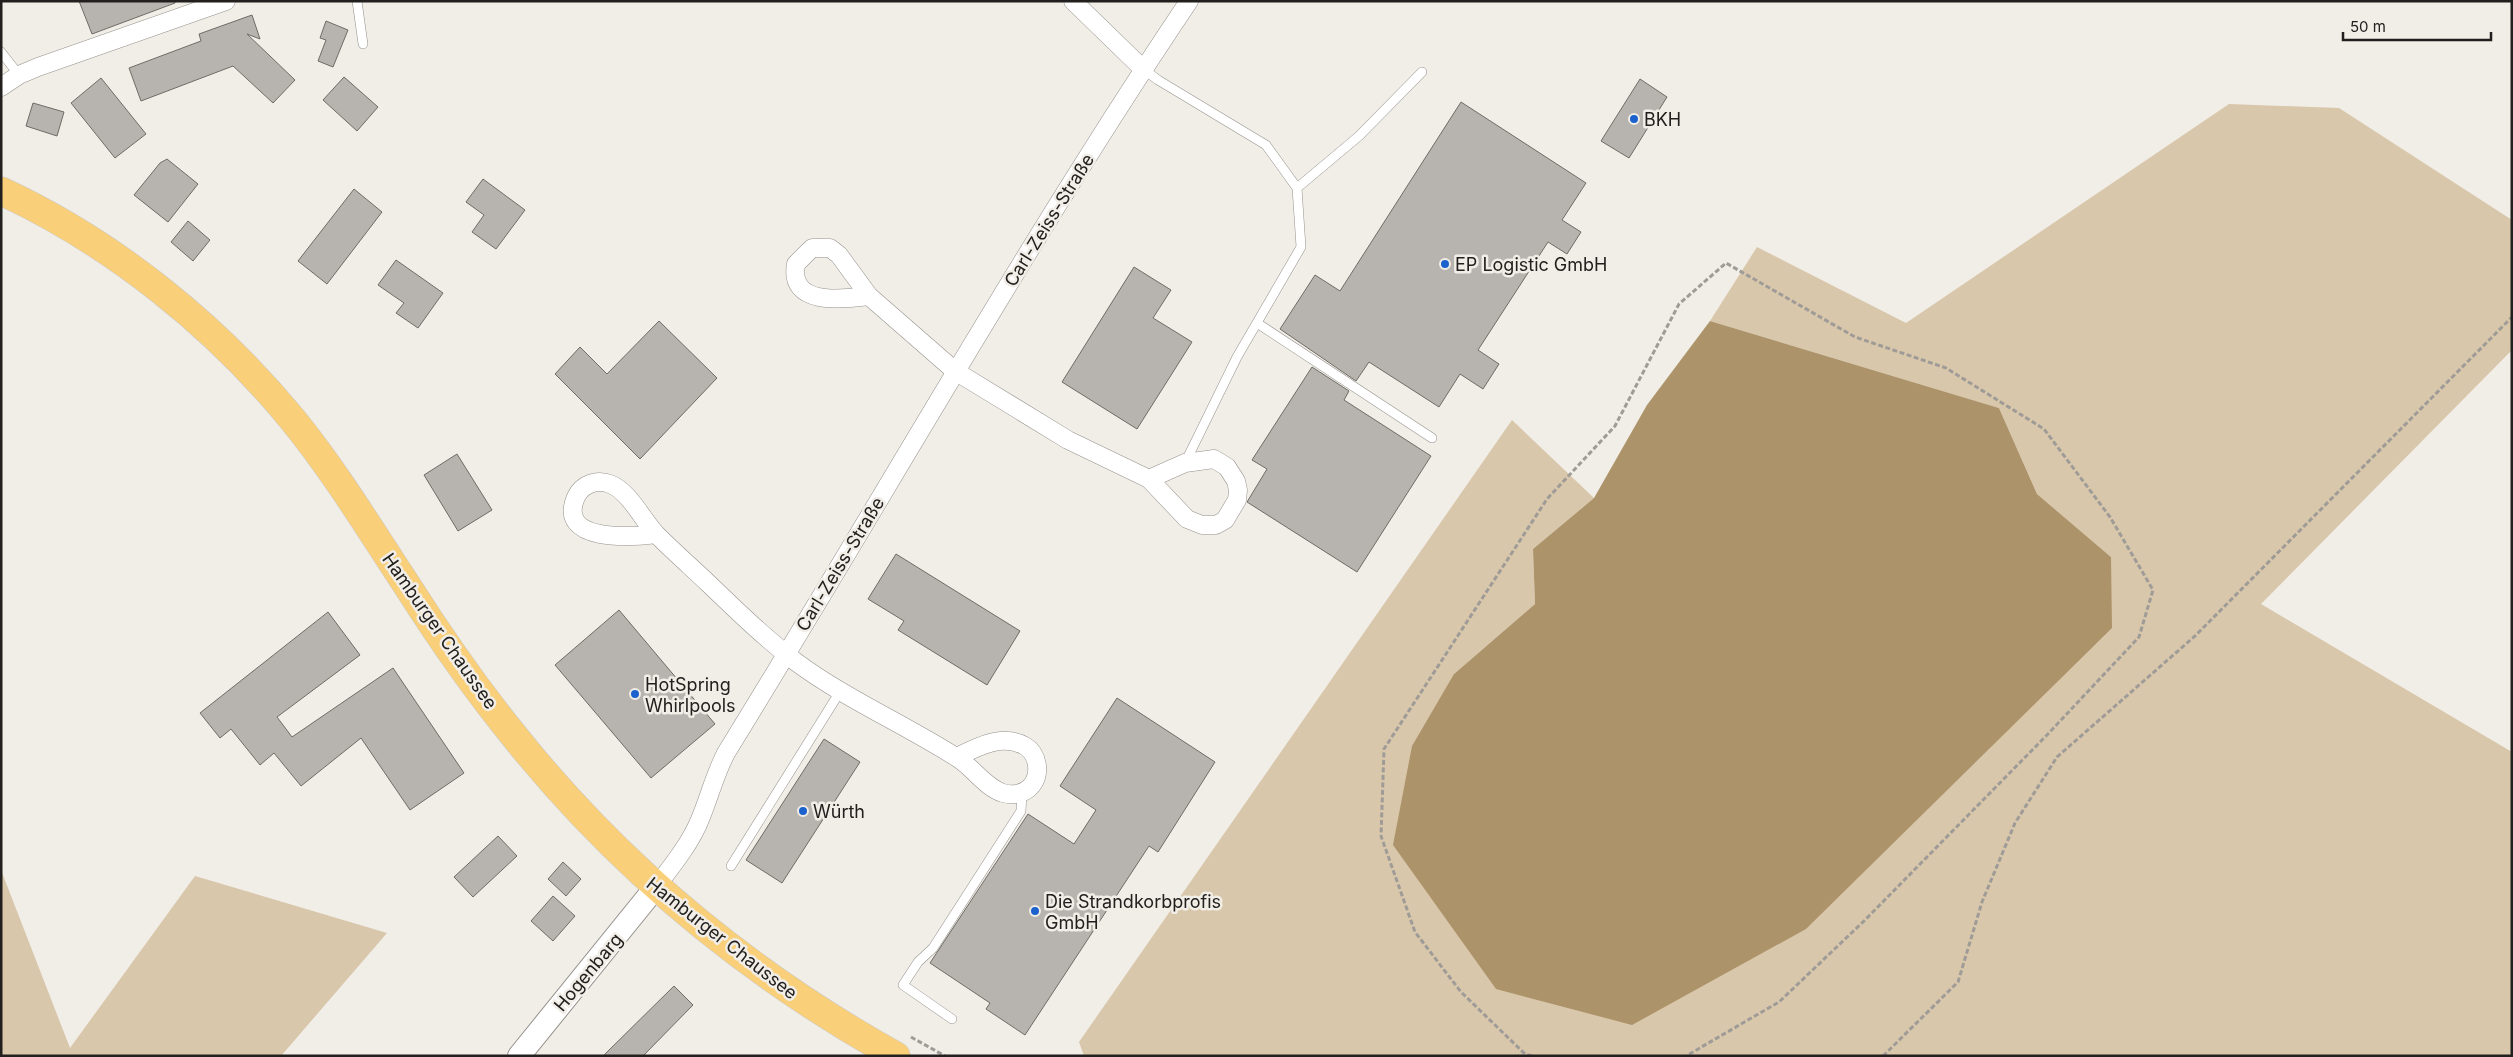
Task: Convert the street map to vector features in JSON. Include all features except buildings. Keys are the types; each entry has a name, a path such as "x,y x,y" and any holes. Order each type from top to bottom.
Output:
{"main road":[{"name":"Hamburger Chaussee","path":"1,191 62,223 145,278 213,336 256,378 293,421 326,464 435,629 513,735 577,810 656,888 755,966 814,1007 899,1044"}],"street":[{"path":"1,87 19,75 226,1"},
{"path":"1073,1 1143,69"},
{"name":"Carl-Zeiss-Straße","path":"656,888 681,853 697,825 723,759 955,371 1143,69 1189,1"},
{"path":"869,296 955,371 1068,440 1149,479 1187,520 1202,525 1216,525 1225,520 1233,510 1238,490 1236,481 1227,467 1214,459 1185,463 1149,479"},
{"path":"656,534 763,635 811,672 957,758 1001,792 1011,795 1022,793 1032,785 1037,772 1036,760 1030,749 1020,743 1008,741 990,743 957,758"},
{"name":"Hogenbarg","path":"519,1056 656,888"}],"lane":[{"path":"357,1 363,44"},
{"path":"1,52 19,75"},
{"path":"1143,69 1225,122 1266,145 1297,188 1301,247 1237,357 1185,463"},
{"path":"1297,188 1359,136 1422,72"},
{"path":"1257,323 1432,438"},
{"path":"731,866 841,690"},
{"path":"952,1019 903,986 918,962 933,948 1021,811 1022,793"}],"path":[{"path":"1532,1056 1525,1054 1461,992 1415,932 1381,836 1384,749 1547,499 1615,426 1679,304 1726,263 1855,337 1946,368 2044,429 2110,517 2153,590 2139,637 2048,735 1864,921 1779,1002 1686,1056"},
{"path":"1883,1056 1958,982 1982,902 2016,823 2057,757 2195,636 2512,317"},
{"path":"899,1044 945,1056"}],"shaded area":[{"path":"2229,104 2339,108 2512,220 2512,350 2261,604 2512,752 2512,1056 1084,1056 1079,1042 1512,420 1594,498 1533,549 1535,604 1454,674 2111,557 2037,494 1999,408 1710,321 1757,247 1906,323"},
{"path":"1710,321 1999,408 2037,494 2111,557 2112,628 1806,929 1632,1025 1496,989 1393,845 1412,746 1454,674 1535,604 1533,549 1594,498 1647,405"},
{"path":"1,870 70,1048 195,876 387,933 281,1056 1,1056"}],"place":[{"name":"BKH","path":"1634,119"},
{"name":"EP Logistic GmbH","path":"1445,264"},
{"name":"HotSpring Whirlpools","path":"635,694"},
{"name":"Würth","path":"803,811"},
{"name":"Die Strandkorbprofis GmbH","path":"1035,911"}]}
